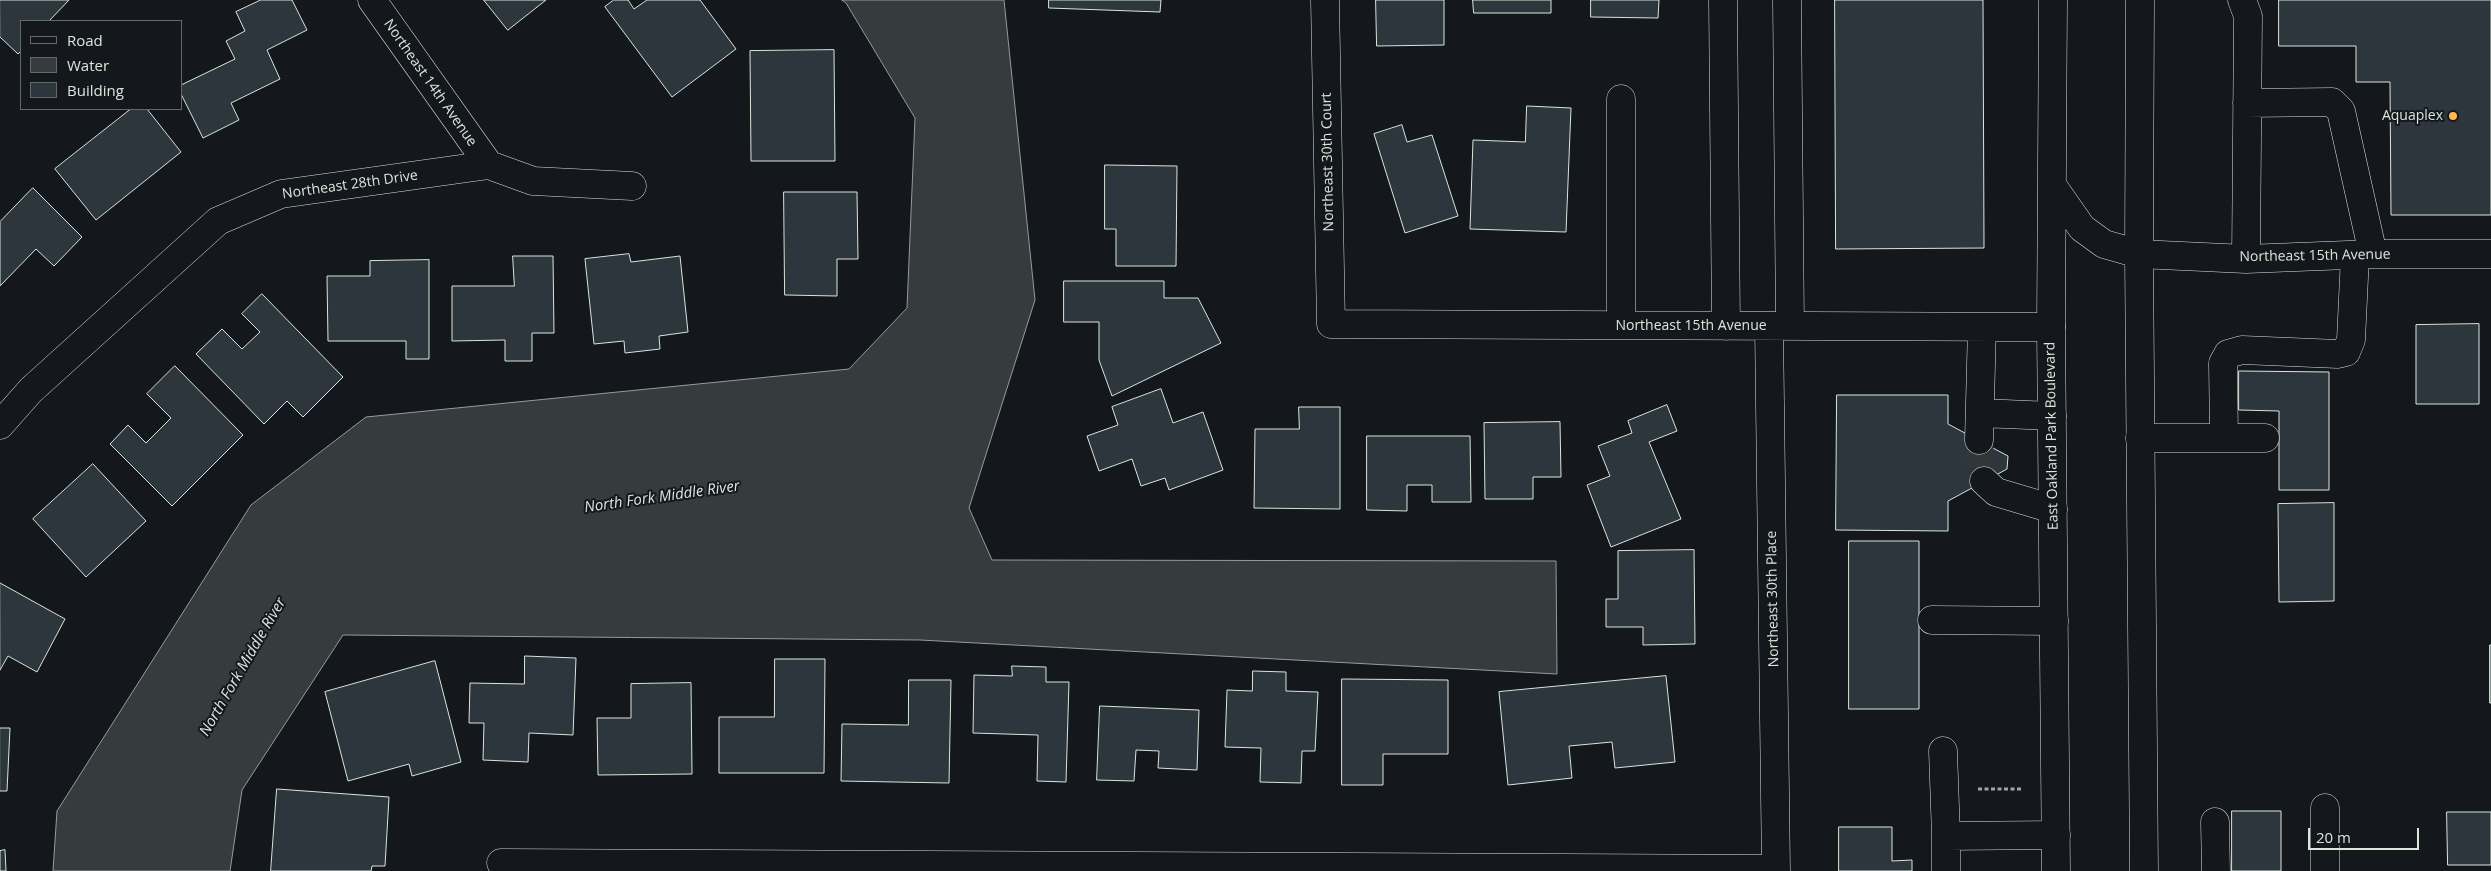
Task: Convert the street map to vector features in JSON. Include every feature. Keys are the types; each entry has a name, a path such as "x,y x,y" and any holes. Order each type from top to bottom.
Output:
{"street":[{"name":"Northeast 14th Avenue","path":"372,0 489,165"},
{"name":"Northeast 30th Court","path":"1325,0 1331,324"},
{"path":"1724,0 1726,326"},
{"name":"Northeast 30th Place","path":"1776,870 1779,326 1787,0"},
{"name":"East Oakland Park Boulevard","path":"2053,0 2051,327 2056,871"},
{"path":"2140,0 2139,254 2144,871"},
{"path":"2242,0 2248,16 2246,259"},
{"path":"1621,99 1621,326"},
{"path":"2224,438 2223,363 2228,354 2242,350 2338,354 2346,352 2351,340 2364,255 2340,111 2332,102 2247,103"},
{"name":"Northeast 28th Drive","path":"0,425 31,390 218,221 281,194 489,165 532,181 632,186"},
{"name":"Northeast 15th Avenue","path":"2052,185 2082,228 2104,244 2139,254 2246,259 2364,255 2491,254"},
{"name":"Northeast 15th Avenue","path":"1331,324 2051,327"},
{"path":"1979,440 1982,327"},
{"path":"1981,413 2052,416"},
{"path":"2140,438 2265,438"},
{"path":"1984,481 1996,492 2053,509"},
{"path":"1932,620 2054,622"},
{"path":"1944,751 1946,871"},
{"path":"2325,808 2325,871"},
{"path":"2215,822 2216,871"},
{"path":"1946,836 2056,835"},
{"path":"501,863 1776,870"}],"path":[{"path":"1978,789 2028,789"}],"water":[{"name":"North Fork Middle River","path":"842,0 1004,0 1035,300 969,508 992,560 1556,561 1557,674 920,640 343,635 242,790 230,871 53,871 57,811 251,505 366,417 849,369 907,308 915,118 846,3"}],"building":[{"path":"0,0 69,0 50,20 20,20 20,52 18,54 0,37"},
{"path":"261,0 292,0 307,30 267,50 280,79 231,103 239,120 203,138 182,96 182,85 235,59 226,41 245,31 236,12"},
{"path":"484,0 546,0 508,30"},
{"path":"614,0 628,0 634,9 647,0 700,0 736,49 672,97 605,7"},
{"path":"1049,0 1161,0 1160,12 1049,8"},
{"path":"1376,0 1444,0 1444,45 1377,46"},
{"path":"1473,0 1551,0 1551,13 1474,13"},
{"path":"1591,0 1659,0 1658,18 1591,17"},
{"path":"1835,0 1983,0 1984,248 1836,249"},
{"path":"2279,0 2491,0 2491,215 2391,215 2390,82 2356,82 2356,46 2279,46"},
{"path":"834,50 835,161 751,161 750,51"},
{"path":"1527,106 1571,108 1566,232 1470,229 1473,140 1525,142"},
{"path":"130,110 148,110 181,152 96,220 55,169"},
{"path":"1402,125 1407,142 1432,135 1458,216 1405,233 1374,134"},
{"path":"1105,165 1177,166 1176,266 1116,266 1116,229 1105,229"},
{"path":"33,188 82,237 54,266 36,249 0,286 0,222"},
{"path":"784,192 857,192 858,259 837,259 837,296 785,295"},
{"path":"629,254 631,262 680,256 688,332 659,336 660,349 625,353 624,341 594,344 585,259"},
{"path":"513,256 553,256 554,333 532,333 532,361 505,361 505,340 452,341 452,286 514,286"},
{"path":"429,260 429,359 406,359 406,341 328,341 327,276 370,276 370,261"},
{"path":"1064,281 1164,281 1164,298 1198,298 1221,343 1112,396 1099,360 1099,322 1064,322"},
{"path":"262,294 343,377 303,417 287,401 264,424 196,354 222,329 242,349 260,332 242,314"},
{"path":"2479,324 2479,404 2416,404 2416,325"},
{"path":"175,366 243,435 172,506 110,444 128,425 146,443 171,418 147,394"},
{"path":"2239,371 2329,372 2329,490 2279,490 2279,411 2239,410"},
{"path":"1161,389 1173,423 1203,412 1223,470 1169,490 1165,478 1141,486 1132,459 1099,471 1087,436 1118,425 1112,407"},
{"path":"1837,395 1948,395 1948,424 2008,456 2007,469 1948,501 1948,531 1836,530"},
{"path":"1667,405 1677,431 1649,442 1681,519 1611,547 1587,485 1610,476 1598,446 1632,433 1628,421"},
{"path":"1299,407 1340,407 1340,509 1254,508 1255,429 1299,429"},
{"path":"1560,422 1561,477 1533,477 1533,499 1485,499 1484,423"},
{"path":"1367,436 1470,436 1471,502 1432,502 1432,485 1407,485 1407,511 1367,510"},
{"path":"93,464 146,521 86,577 33,519"},
{"path":"2334,503 2334,601 2279,602 2278,504"},
{"path":"1849,541 1919,541 1919,709 1849,709"},
{"path":"1694,550 1695,644 1643,645 1643,627 1606,627 1606,599 1618,599 1618,551"},
{"path":"0,583 65,619 37,672 8,656 0,670"},
{"path":"2491,645 2491,703 2490,703"},
{"path":"525,656 576,658 573,735 529,733 528,762 483,760 484,723 469,723 470,683 524,684"},
{"path":"775,659 825,659 824,773 719,773 719,717 774,717"},
{"path":"435,661 461,762 412,776 409,764 348,781 325,692"},
{"path":"1012,666 1046,667 1046,682 1069,682 1066,782 1037,781 1038,735 973,733 974,675 1012,676"},
{"path":"1253,671 1286,672 1286,691 1318,692 1315,751 1302,751 1301,783 1260,782 1261,748 1225,747 1227,690 1252,691"},
{"path":"1666,676 1675,762 1615,768 1612,742 1569,746 1572,778 1508,785 1499,692"},
{"path":"1342,679 1448,680 1448,754 1383,754 1383,785 1342,785"},
{"path":"909,680 951,680 949,783 841,781 842,724 908,725"},
{"path":"691,683 692,774 598,775 597,718 631,718 631,684"},
{"path":"1100,706 1199,710 1197,770 1158,768 1159,751 1136,750 1134,781 1097,780"},
{"path":"0,728 10,728 7,791 0,791"},
{"path":"277,789 389,797 385,866 372,866 371,871 271,871"},
{"path":"2232,811 2281,811 2281,871 2232,871"},
{"path":"2447,812 2491,812 2491,865 2448,865"},
{"path":"1839,827 1892,827 1892,861 1912,860 1912,871 1839,871"},
{"path":"5,850 6,871 0,871 0,851"}],"tunnel":[{"path":"1979,440 1980,472 1984,481"}],"place":[{"name":"Aquaplex","path":"2453,116"}]}
